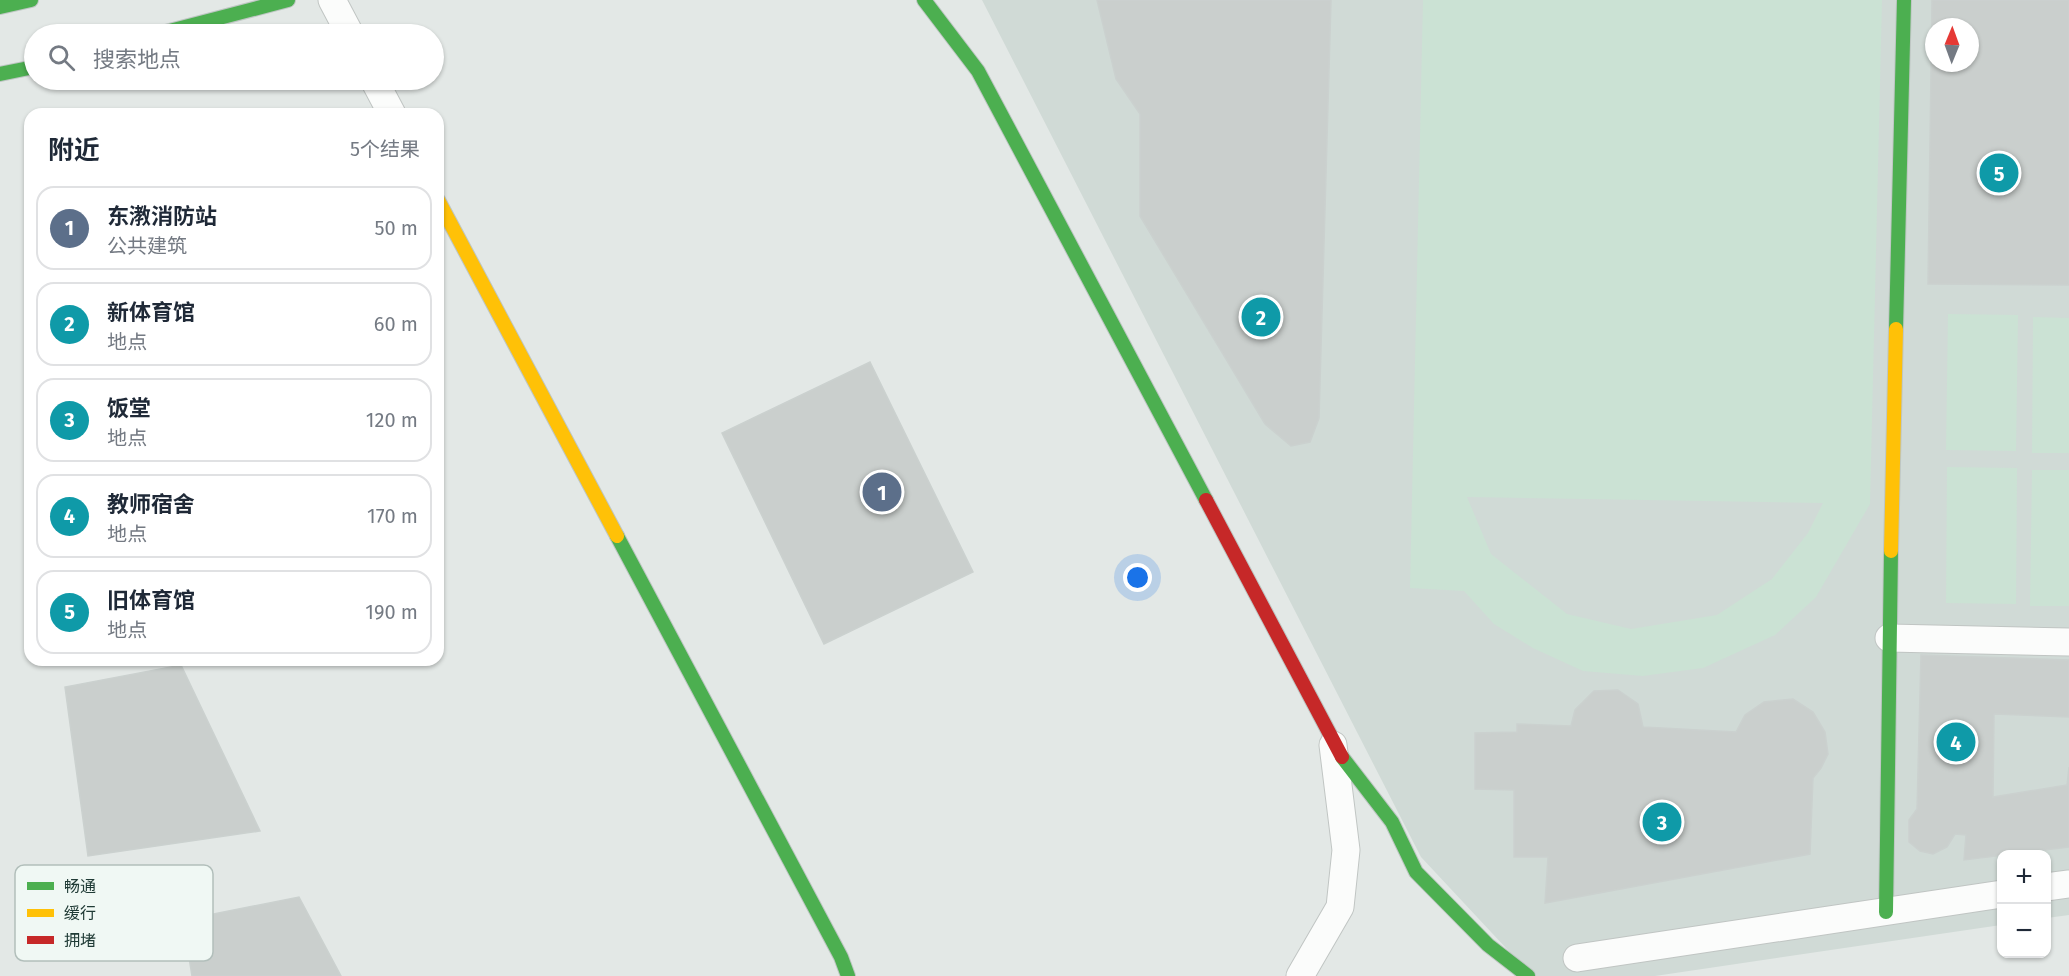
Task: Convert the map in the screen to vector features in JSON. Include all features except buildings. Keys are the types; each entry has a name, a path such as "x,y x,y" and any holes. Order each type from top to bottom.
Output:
{"street":[{"path":"0,7 30,0"},
{"path":"196,24 288,0"},
{"path":"332,0 345,24"},
{"path":"924,0 978,71 1345,763 1392,822 1416,872 1488,945 1528,976"},
{"path":"1886,912 1889,639 1904,0"},
{"path":"0,74 24,69"},
{"path":"379,90 389,108"},
{"path":"444,211 830,936 848,976"},
{"path":"1889,639 2069,642"},
{"path":"1300,976 1340,907 1346,850 1332,735"},
{"path":"2051,886 2069,884"},
{"path":"1577,958 1997,895"}],"shaded area":[{"path":"982,0 2069,0 2069,915 2051,917 2051,850 1997,850 1997,926 1655,976 1532,976 1421,857"}],"green space":[{"path":"1423,0 1882,0 1870,504 1816,597 1775,635 1703,668 1643,676 1583,671 1533,648 1494,624 1464,591 1410,588","holes":["1467,497 1823,503 1808,533 1772,579 1717,615 1631,629 1567,614 1491,554"]},
{"path":"1948,314 2018,315 2016,451 1946,450"},
{"path":"2033,317 2069,318 2069,453 2032,453"},
{"path":"1947,467 2017,468 2016,604 1946,603"},
{"path":"2032,470 2069,470 2069,606 2030,606"}],"traffic: fast":[{"path":"0,7 31,0"},
{"path":"196,24 288,0"},
{"path":"924,0 978,71 1206,500"},
{"path":"1896,329 1904,0"},
{"path":"0,74 24,69"},
{"path":"617,536 841,957 848,976"},
{"path":"1886,912 1891,551"},
{"path":"1342,757 1392,822 1416,872 1488,945 1528,976"}],"traffic: slow":[{"path":"444,211 617,536"},
{"path":"1891,551 1896,329"}],"traffic: jam":[{"path":"1206,500 1342,757"}],"place":[{"name":"旧体育馆","path":"1999,173"},
{"name":"新体育馆","path":"1261,317"},
{"name":"东漖消防站","path":"882,492"},
{"name":"教师宿舍","path":"1956,742"},
{"name":"饭堂","path":"1662,822"}]}
